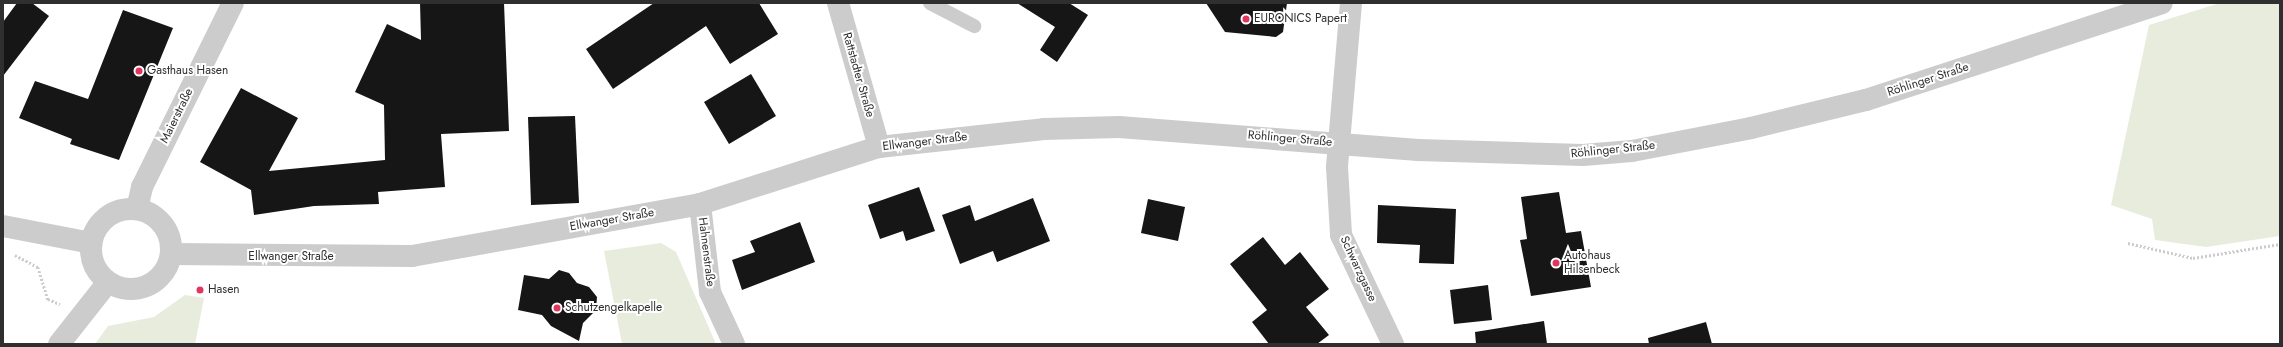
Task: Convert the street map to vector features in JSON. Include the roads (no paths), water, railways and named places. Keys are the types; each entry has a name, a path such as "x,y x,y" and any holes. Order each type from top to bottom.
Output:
{"street":[{"name":"Maierstraße","path":"137,209 142,187 233,3"},
{"name":"Rattstadter Straße","path":"838,3 879,147"},
{"name":"Schwarzgasse","path":"1351,3 1339,143 1341,235 1393,344"},
{"name":"Röhlinger Straße","path":"1044,129 1120,127 1339,143 1583,155 1632,151 1751,128 1866,100 2162,3"},
{"name":"Ellwanger Straße","path":"172,254 412,256 700,204 879,147 1044,129"},
{"name":"Hahnenstraße","path":"700,204 710,292 734,344"},
{"path":"121,209 137,209 152,214 164,224 171,238 172,254 166,270 150,284 123,289 108,282 94,265 91,243 96,228 107,216 121,209"},
{"path":"3,226 91,243"},
{"path":"59,344 108,282"}],"lane":[{"path":"930,3 974,26"}],"place":[{"name":"EURONICS Papert","path":"1246,19"},
{"name":"Gasthaus Hasen","path":"139,71"},
{"name":"Autohaus Hilsenbeck","path":"1556,263"},
{"name":"Hasen","path":"200,290"},
{"name":"Schutzengelkapelle","path":"557,308"}]}
